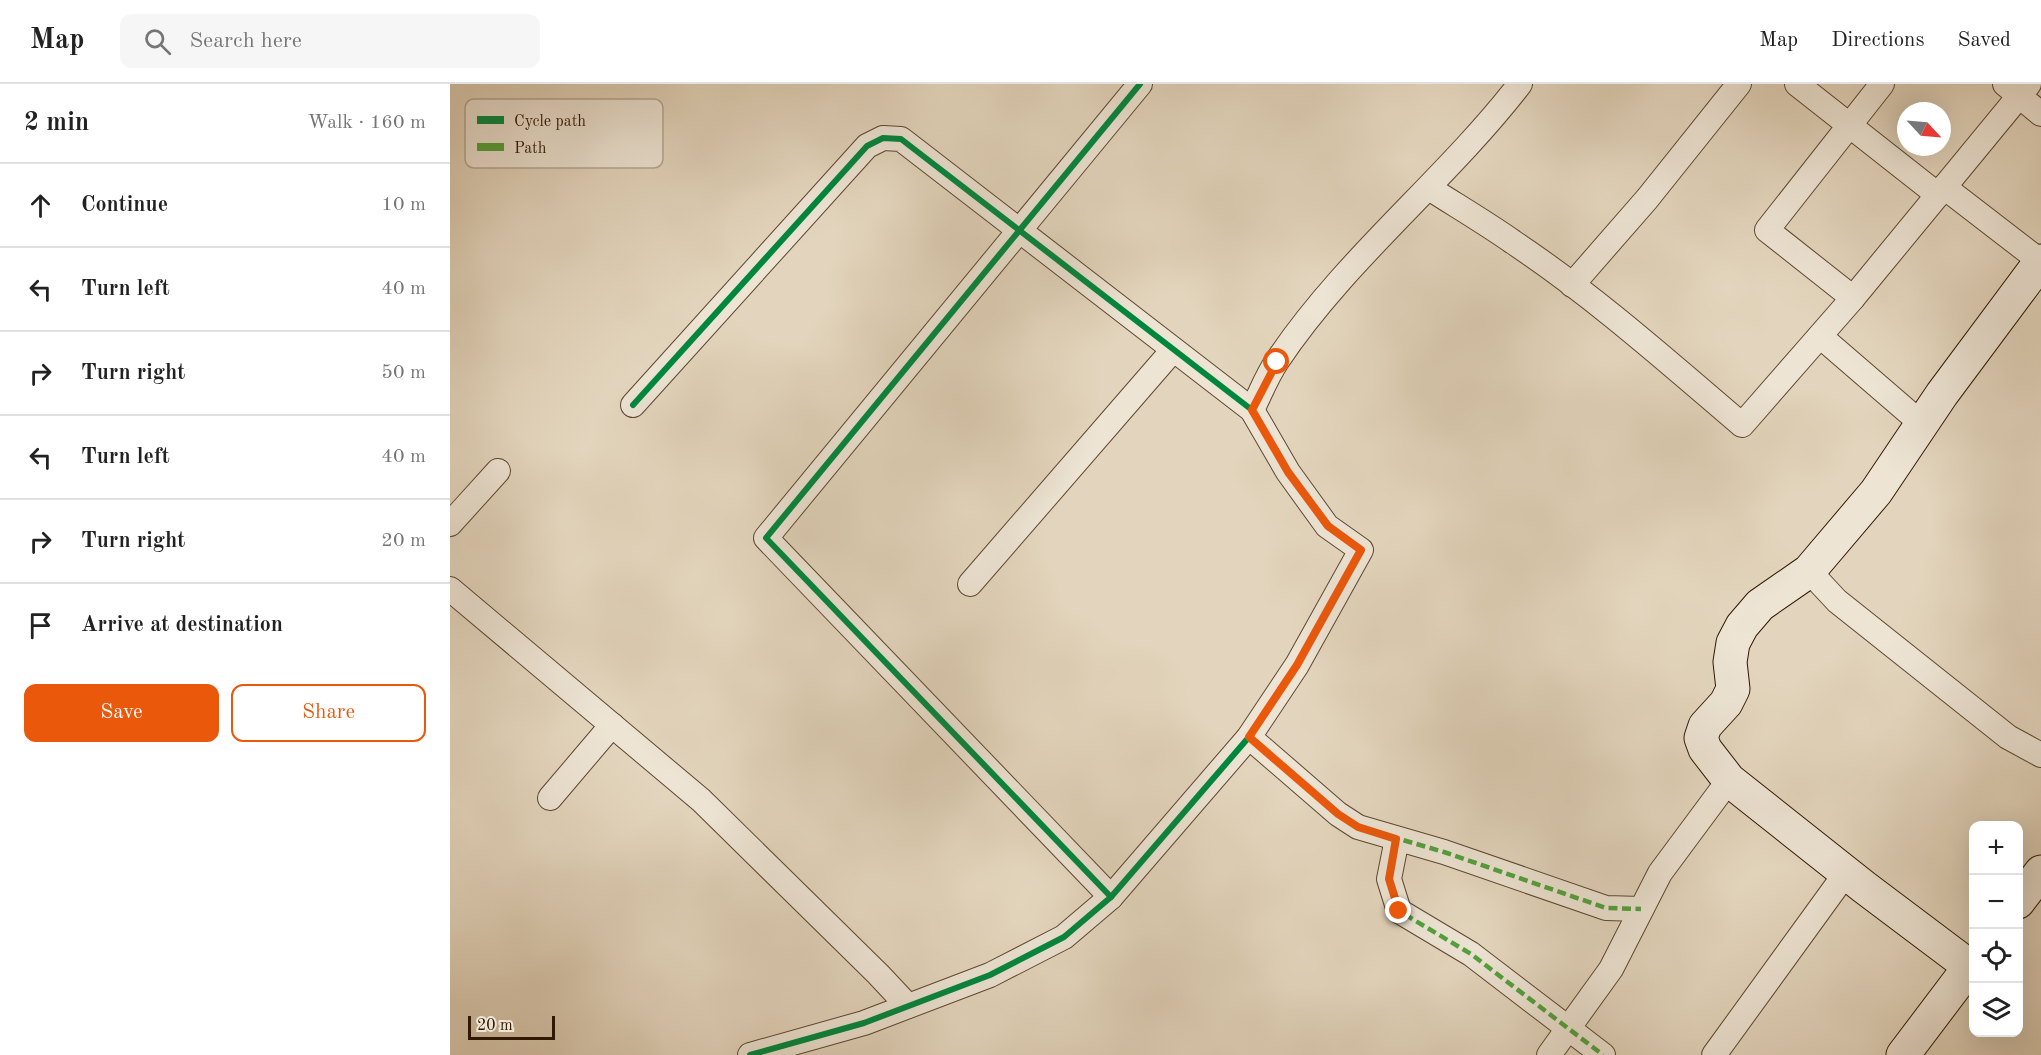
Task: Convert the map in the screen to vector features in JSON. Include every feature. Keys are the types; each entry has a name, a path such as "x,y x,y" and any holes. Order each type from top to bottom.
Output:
{"street":[{"path":"1252,410 1277,362 1327,297 1492,120 1520,84"},
{"path":"1572,285 1647,199 1739,84"},
{"path":"1797,84 1849,126 2041,261 1922,423 1876,492 1809,571 1760,605 1742,626 1733,643 1730,662 1733,689 1726,703 1705,726 1701,738 1705,749 1729,780 1846,873 1969,962"},
{"path":"1853,298 1767,230 1882,84"},
{"path":"1429,188 1514,242 1572,285 1742,425 1853,298 1941,191 2018,88 2041,114"},
{"path":"1111,897 766,538 1018,232 1127,90"},
{"path":"633,405 867,146 883,138 901,139 928,158 1018,232 1252,410 1288,472 1321,518 1328,526 1361,550 1297,665 1249,737 1111,897 1064,937 990,975 864,1023 750,1055"},
{"path":"1820,336 1922,423"},
{"path":"970,584 1173,350"},
{"path":"450,524 498,471"},
{"path":"1809,571 1837,601 2008,737 2041,755"},
{"path":"450,590 701,800 908,1006"},
{"path":"550,798 612,725"},
{"path":"1249,737 1338,814 1358,827 1454,855 1606,908 1641,909"},
{"path":"1549,1055 1611,969 1660,873 1729,780"},
{"path":"1396,839 1389,879 1399,911 1471,954 1603,1055"},
{"path":"2023,897 2041,872"},
{"path":"1714,1055 1846,873"},
{"path":"1903,1055 1969,968"}],"marked path":[{"path":"1249,737 1338,814 1358,827 1444,852 1606,908 1641,909"},
{"path":"1397,839 1389,879 1399,911 1471,954 1603,1055"}],"cycle path":[{"path":"1111,897 766,538 1140,84"},
{"path":"633,405 867,146 883,138 901,139 1252,410 1288,472 1327,526 1361,550 1297,665 1249,737 1111,897 1064,937 990,975 864,1023 750,1055"}],"route":[{"path":"1277,362 1252,410 1288,472 1308,501 1328,526 1361,550 1297,665 1249,737 1338,814 1358,827 1396,839 1389,879 1393,898 1399,911"}]}
